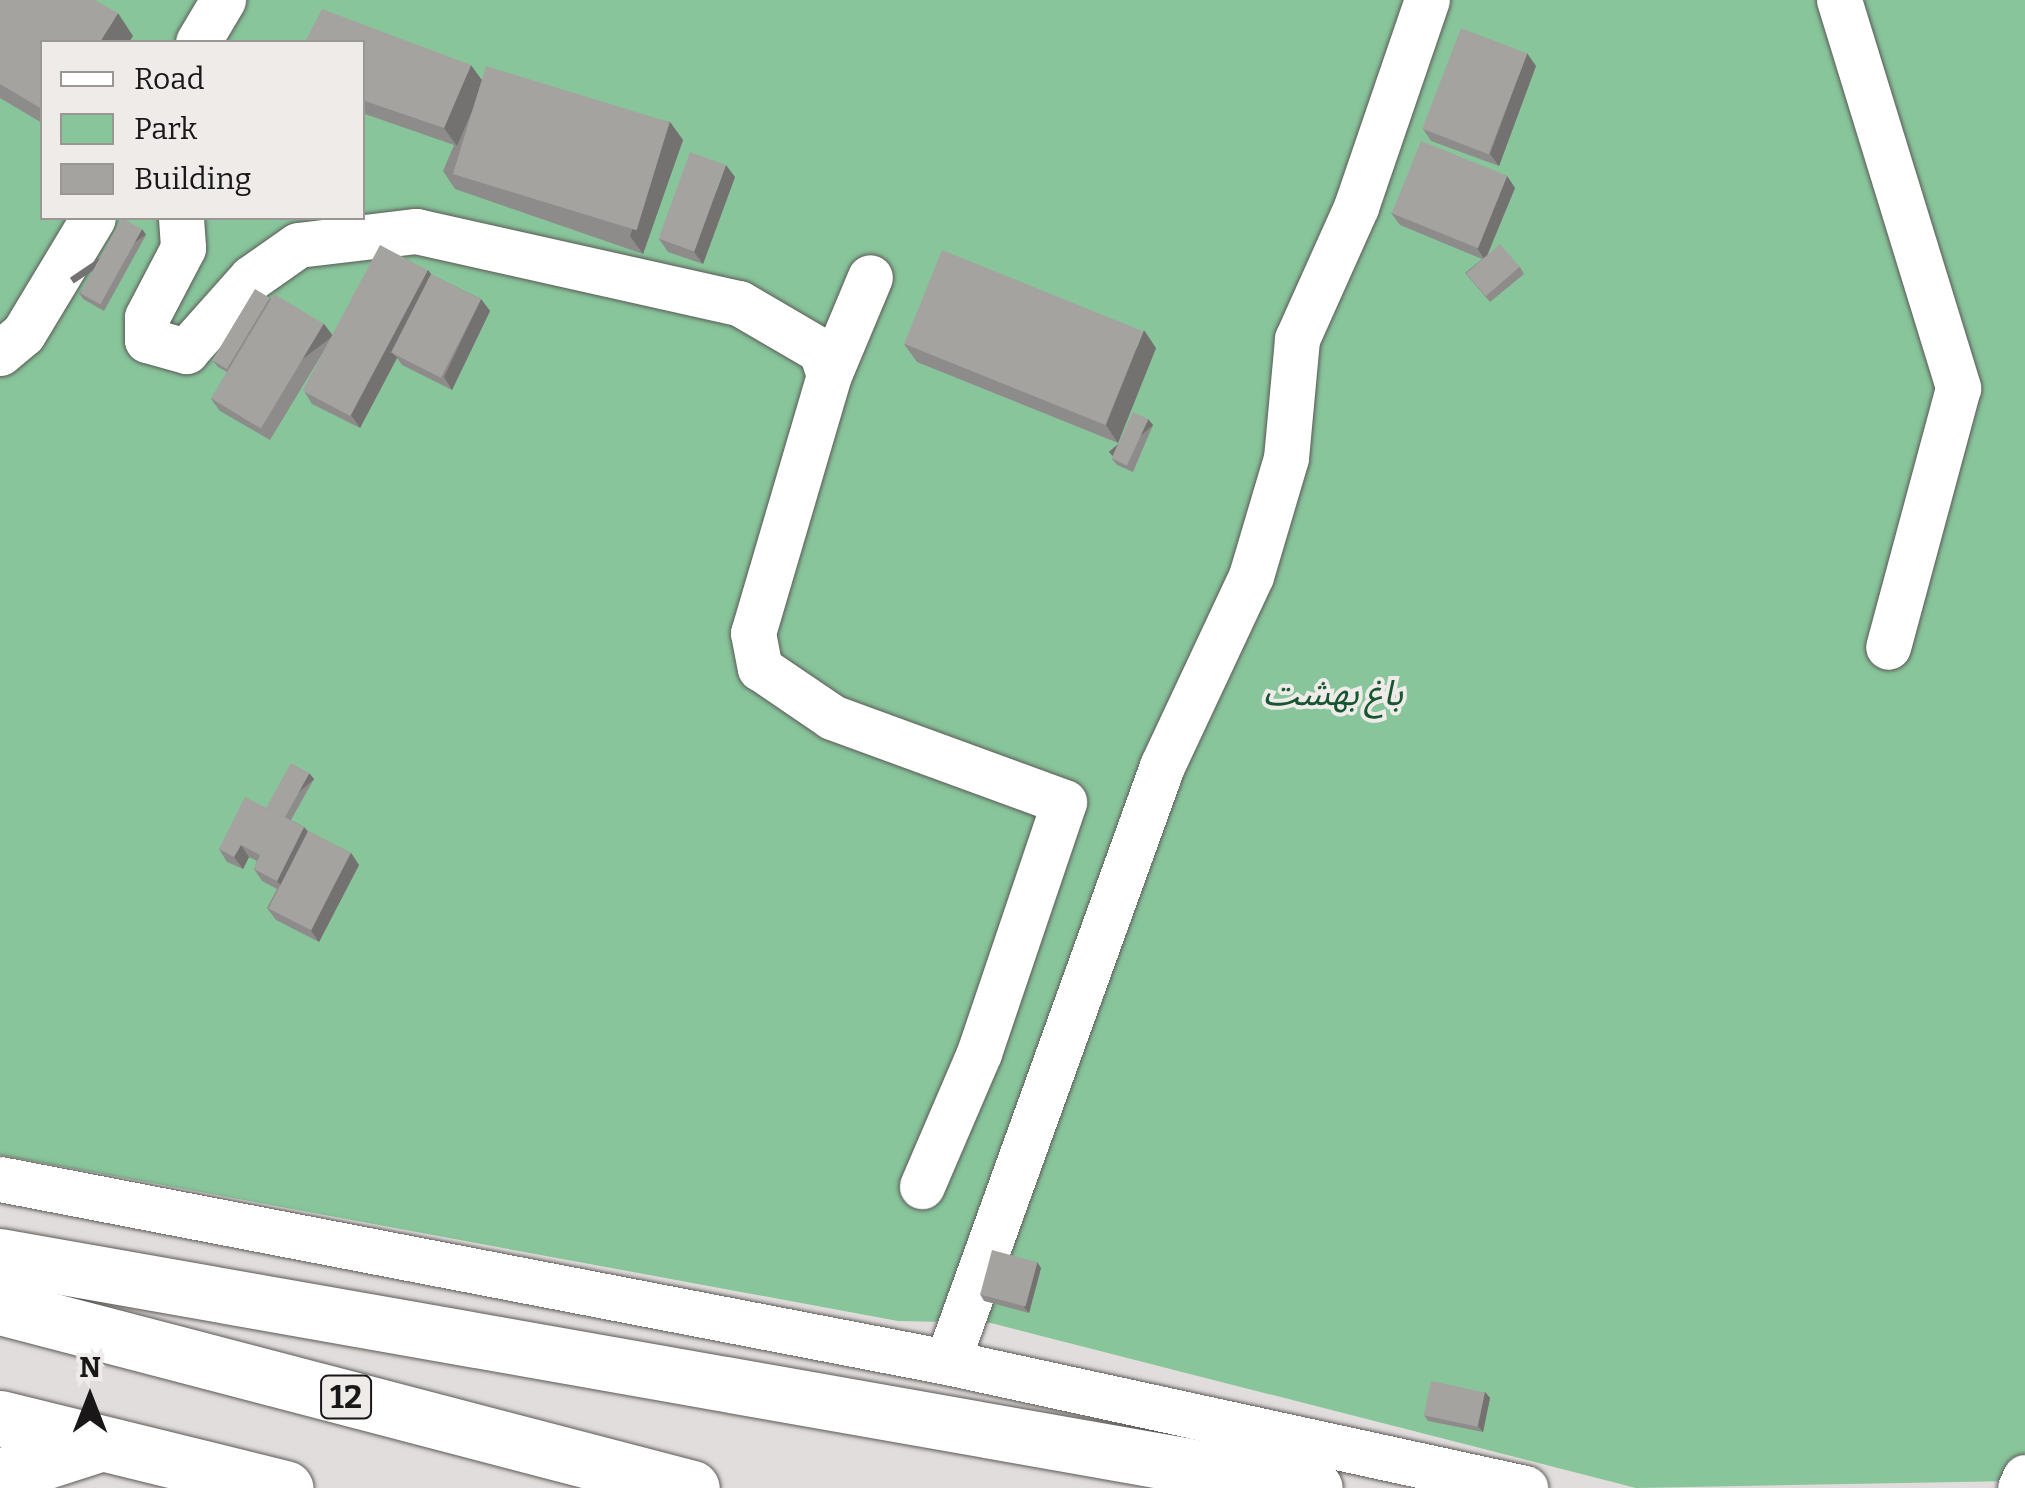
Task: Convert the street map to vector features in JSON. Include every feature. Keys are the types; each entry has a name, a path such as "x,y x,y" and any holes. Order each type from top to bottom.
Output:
{"highway":[{"path":"0,1256 320,1309 1315,1488"},
{"name":"12","path":"0,1306 692,1488"},
{"path":"0,1418 286,1488"},
{"path":"0,1476 98,1443"},
{"path":"98,1443 144,1488"}],"street":[{"path":"199,40 222,0"},
{"path":"947,1362 1162,766 1250,576 1286,458 1297,339 1356,206 1427,0"},
{"path":"1840,0 1958,388 1888,647"},
{"path":"0,352 23,334 92,220"},
{"path":"181,220 183,248 147,317 147,340 186,350 251,278 298,246 416,231 739,303 821,352 829,375"},
{"path":"870,278 829,375 752,632 760,668 832,718 1064,802 979,1053 922,1186"},
{"path":"0,1179 947,1362 1525,1488"},
{"path":"2020,1488 2025,1477"}],"green space":[{"name":"باغ بهشت","path":"0,0 2025,0 2025,1453 2014,1481 1636,1488 991,1323 898,1321 0,1155"}],"building":[{"path":"0,0 95,0 118,13 101,40 40,40 40,108 0,84"},
{"path":"322,9 471,65 444,128 365,101 365,40 306,40"},
{"path":"1461,28 1527,53 1489,154 1422,129"},
{"path":"486,66 670,122 637,230 453,174"},
{"path":"1421,141 1507,176 1478,248 1392,213"},
{"path":"690,152 726,165 694,251 659,238"},
{"path":"121,220 126,220 142,229 100,304 80,293"},
{"path":"1500,244 1520,267 1486,296 1466,274"},
{"path":"380,245 428,270 350,416 303,391"},
{"path":"942,250 1143,331 1105,425 904,344"},
{"path":"431,274 481,299 441,378 391,352"},
{"path":"255,289 270,298 227,369 212,360"},
{"path":"274,294 324,324 261,428 211,399"},
{"path":"1133,412 1148,419 1127,465 1111,458"},
{"path":"291,763 309,773 285,818 266,808"},
{"path":"245,797 304,827 277,881 254,869 260,855 241,845 234,857 219,849"},
{"path":"308,831 351,853 311,930 269,909"},
{"path":"992,1250 1037,1262 1025,1307 980,1294"},
{"path":"1431,1381 1485,1392 1478,1427 1424,1415"}]}
